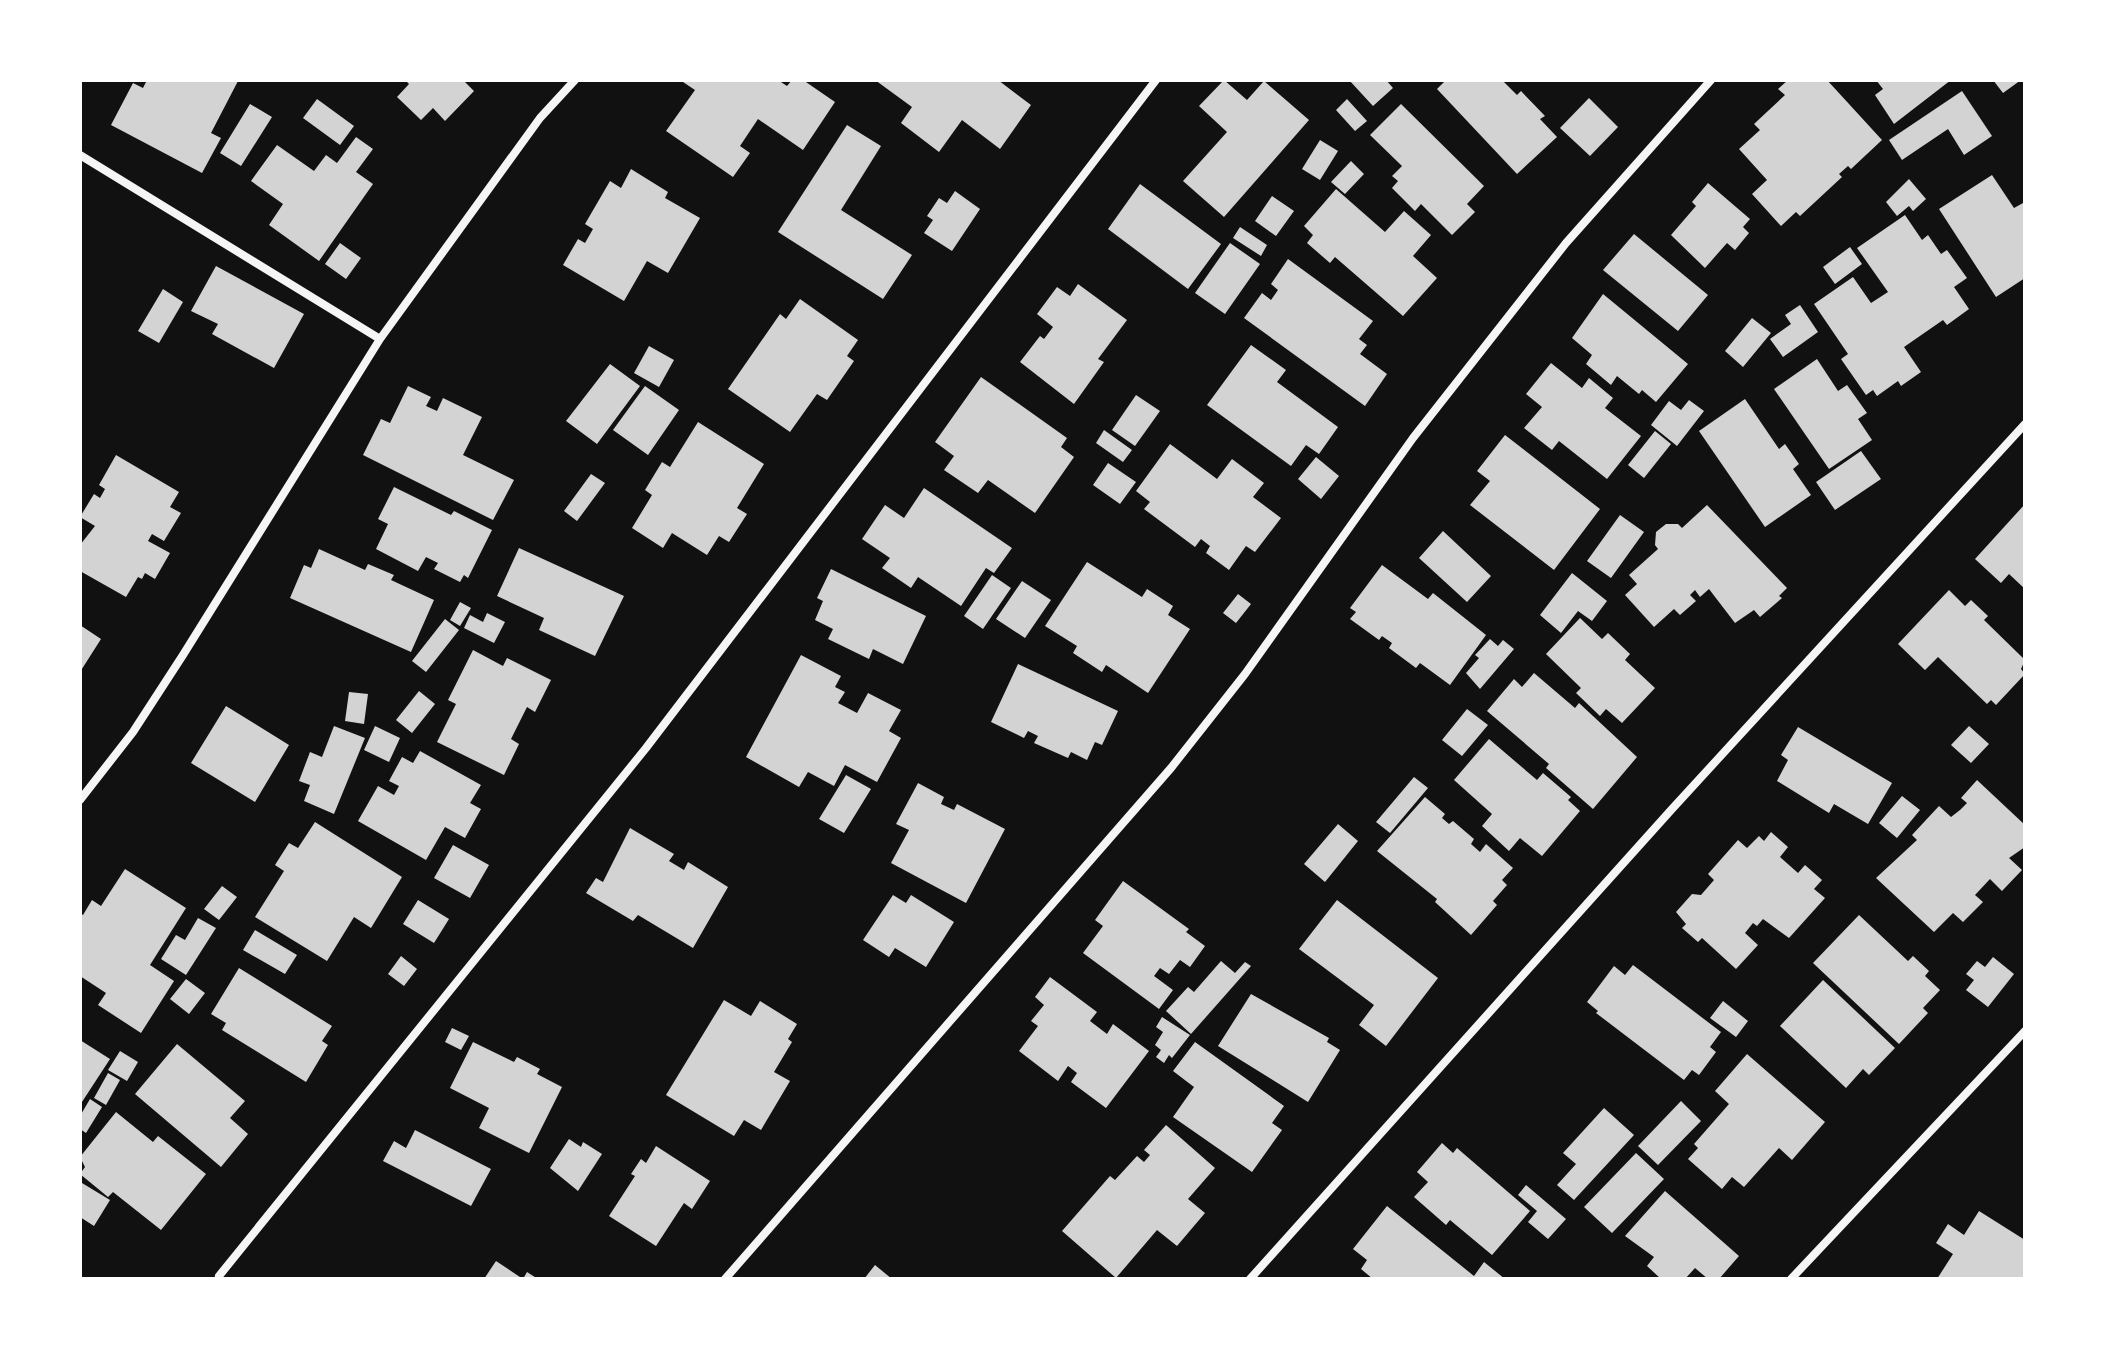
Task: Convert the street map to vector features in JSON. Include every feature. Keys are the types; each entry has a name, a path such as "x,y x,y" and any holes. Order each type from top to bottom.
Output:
{"street":[{"path":"80,800 133,732 380,339 540,118 575,80"},
{"path":"219,1276 646,748 1156,80"},
{"path":"725,1279 1171,768 1245,674 1413,438 1566,243 1711,80"},
{"path":"80,155 380,339"},
{"path":"1250,1279 1662,820 2025,424"},
{"path":"1791,1279 2025,1031"}],"building":[{"path":"147,80 238,81 211,133 221,138 202,173 111,125 133,83 143,88"},
{"path":"405,80 463,80 474,91 445,121 433,108 421,120 397,97 409,84"},
{"path":"680,80 778,80 787,86 792,80 803,80 835,102 803,150 758,119 740,146 750,153 733,177 666,131 695,90"},
{"path":"875,80 998,80 1031,105 1000,149 962,120 939,152 901,123 912,107"},
{"path":"1224,80 1247,100 1264,81 1309,120 1224,217 1183,181 1227,132 1199,106"},
{"path":"1349,80 1386,80 1393,88 1373,106"},
{"path":"1446,80 1502,80 1517,95 1521,91 1545,116 1540,119 1557,137 1517,174 1437,89"},
{"path":"1788,80 1827,80 1882,140 1851,169 1848,166 1839,174 1842,177 1800,216 1796,212 1781,226 1752,194 1767,180 1739,149 1760,130 1754,124 1785,95 1778,89"},
{"path":"1876,80 1951,80 1894,124 1875,95 1883,89"},
{"path":"1993,80 2021,80 2003,93"},
{"path":"1962,91 1992,136 1964,155 1948,129 1902,160 1889,140"},
{"path":"1589,98 1618,127 1590,156 1560,128"},
{"path":"317,99 354,126 340,145 303,118"},
{"path":"1347,99 1367,121 1355,131 1336,110"},
{"path":"250,104 272,117 241,166 220,153"},
{"path":"1401,104 1484,186 1467,204 1475,212 1452,235 1421,204 1415,211 1392,188 1398,181 1392,176 1402,166 1370,135"},
{"path":"847,125 881,146 841,210 912,255 883,299 778,232"},
{"path":"356,137 373,149 356,172 373,184 319,261 269,225 283,204 251,181 277,145 314,171 326,155 337,163"},
{"path":"1320,140 1338,151 1320,180 1302,169"},
{"path":"1351,161 1364,174 1345,194 1331,182"},
{"path":"631,169 668,192 665,198 700,218 668,273 647,261 624,301 563,265 578,239 585,243 593,229 585,224 610,181 621,188"},
{"path":"1992,175 2014,208 2023,203 2025,206 2025,278 1996,297 1939,209"},
{"path":"1909,179 1926,199 1913,211 1909,206 1897,216 1886,202"},
{"path":"1708,183 1750,219 1743,227 1749,233 1735,250 1727,243 1705,268 1671,235 1696,206 1692,202"},
{"path":"1140,184 1221,244 1188,289 1108,229"},
{"path":"1336,189 1385,232 1404,211 1431,235 1413,256 1437,278 1403,316 1335,257 1330,263 1307,243 1313,235 1304,226"},
{"path":"955,191 980,209 952,251 924,233 933,220 927,216 939,198 947,203"},
{"path":"1272,196 1294,211 1276,236 1255,221"},
{"path":"1905,215 1922,240 1928,235 1941,254 1947,250 1967,278 1954,287 1969,309 1947,325 1943,320 1904,347 1921,372 1901,386 1898,381 1877,396 1873,390 1866,395 1841,359 1848,354 1814,304 1853,277 1871,303 1888,292 1857,248"},
{"path":"1240,227 1267,245 1261,256 1233,238"},
{"path":"1634,234 1708,295 1678,331 1603,270"},
{"path":"340,243 361,258 346,279 325,264"},
{"path":"1230,243 1260,264 1225,314 1195,293"},
{"path":"1850,247 1862,264 1835,284 1823,267"},
{"path":"1288,259 1373,321 1359,339 1367,345 1360,354 1387,374 1365,406 1244,318 1262,293 1271,300 1278,290 1271,284"},
{"path":"216,266 304,314 274,368 212,334 218,324 191,311"},
{"path":"1078,284 1127,320 1098,359 1104,362 1074,404 1020,362 1040,336 1044,339 1053,327 1037,314 1057,287 1070,296"},
{"path":"163,289 183,302 159,343 138,331"},
{"path":"1603,294 1688,364 1656,402 1642,390 1639,394 1617,376 1611,385 1586,364 1592,355 1572,338"},
{"path":"800,299 858,340 847,356 854,361 827,400 817,394 790,432 728,389 780,314 786,319"},
{"path":"1800,305 1818,332 1783,357 1770,339 1791,324 1785,315"},
{"path":"1752,318 1771,333 1743,367 1725,351"},
{"path":"1251,345 1286,370 1277,382 1338,427 1319,454 1306,445 1291,466 1207,405"},
{"path":"649,346 674,360 659,387 634,373"},
{"path":"1817,359 1838,391 1847,385 1867,413 1858,419 1872,440 1829,469 1774,389"},
{"path":"1551,363 1582,388 1589,378 1613,398 1605,408 1641,436 1607,479 1559,441 1552,450 1524,428 1542,407 1526,394"},
{"path":"610,364 640,386 597,444 566,421"},
{"path":"981,377 1067,438 1061,447 1074,457 1035,513 988,480 978,493 944,470 954,456 935,442"},
{"path":"408,386 431,397 426,406 437,411 443,398 482,417 463,455 514,480 493,520 363,455 381,419 390,423"},
{"path":"645,386 679,410 648,455 613,430"},
{"path":"1136,395 1160,411 1135,446 1112,430"},
{"path":"1745,399 1779,449 1785,444 1799,464 1793,469 1811,495 1765,527 1699,431"},
{"path":"1689,400 1704,411 1677,446 1651,425 1669,401 1681,410"},
{"path":"698,422 764,464 737,508 747,514 729,542 719,536 707,555 672,533 663,548 632,528 652,495 645,490 662,462 670,467"},
{"path":"1104,430 1132,450 1123,462 1096,443"},
{"path":"1655,431 1671,444 1644,478 1628,465"},
{"path":"1505,435 1600,509 1554,570 1470,505 1490,481 1477,471"},
{"path":"1170,444 1217,479 1232,459 1264,483 1253,497 1281,518 1255,552 1246,546 1229,570 1206,553 1210,546 1201,539 1195,547 1144,509 1150,502 1136,491"},
{"path":"1861,451 1881,479 1835,510 1816,482"},
{"path":"116,455 179,492 170,507 181,513 164,541 152,534 148,541 170,553 155,579 145,573 142,579 138,577 126,597 80,571 80,545 95,526 80,517 94,494 100,498 105,489 99,485"},
{"path":"1316,457 1339,476 1321,499 1298,479"},
{"path":"1108,463 1136,482 1120,504 1093,485"},
{"path":"591,474 605,483 577,521 564,511"},
{"path":"394,487 451,515 454,511 492,530 468,578 464,575 460,582 434,569 438,563 426,557 418,571 376,549 388,524 378,519"},
{"path":"924,488 1012,548 994,573 986,568 961,606 918,577 911,588 882,568 890,558 862,539 885,505 904,518"},
{"path":"2025,504 2025,589 2009,574 2001,583 1975,559"},
{"path":"1707,505 1787,588 1779,596 1782,598 1760,617 1754,610 1735,623 1709,589 1700,597 1695,590 1690,595 1696,601 1680,615 1674,609 1654,627 1625,595 1637,584 1629,575 1658,549 1655,545 1656,532 1666,524 1678,524 1682,528"},
{"path":"1620,515 1644,532 1611,578 1587,561"},
{"path":"1443,531 1491,576 1467,602 1419,558"},
{"path":"519,548 624,596 595,656 539,630 544,618 497,596"},
{"path":"319,549 365,570 368,564 394,575 391,580 434,600 411,652 290,598 304,565 311,568"},
{"path":"1087,562 1142,597 1147,589 1173,606 1168,615 1190,629 1148,693 1106,665 1102,672 1073,653 1077,646 1045,626"},
{"path":"1382,565 1428,599 1433,593 1486,635 1450,685 1420,663 1416,668 1389,648 1392,643 1382,636 1379,640 1350,619 1356,612 1350,608"},
{"path":"831,569 926,616 903,664 873,649 869,659 828,639 833,629 815,620 823,601 817,598"},
{"path":"1572,573 1607,601 1592,621 1578,611 1561,633 1540,615"},
{"path":"992,575 1011,588 983,629 964,616"},
{"path":"1022,581 1051,600 1025,638 996,619"},
{"path":"1949,590 1965,606 1971,600 1988,616 1984,620 2025,660 2021,669 2025,674 1996,705 1991,700 1987,704 1938,657 1925,670 1898,644"},
{"path":"1238,594 1251,604 1236,623 1223,613"},
{"path":"460,602 471,608 460,626 450,620"},
{"path":"487,613 505,622 494,643 464,628 470,615 483,622"},
{"path":"1580,618 1602,639 1608,633 1630,654 1625,660 1655,688 1622,723 1606,709 1600,716 1576,693 1581,688 1546,654"},
{"path":"445,619 459,630 426,672 412,661"},
{"path":"80,625 101,639 80,672"},
{"path":"1490,639 1498,646 1503,640 1514,649 1480,689 1466,673 1479,658 1475,655"},
{"path":"473,650 503,666 507,658 551,680 535,712 527,707 511,739 519,744 504,775 437,742 456,704 448,700"},
{"path":"801,655 841,676 835,687 845,692 838,703 857,713 868,693 901,710 889,731 901,738 877,782 845,765 834,786 808,772 799,787 746,757"},
{"path":"1018,664 1118,711 1102,745 1095,742 1087,760 1071,752 1068,758 1034,743 1038,736 1028,731 1024,738 991,722"},
{"path":"1534,673 1575,708 1579,703 1637,757 1593,809 1546,768 1549,764 1487,711 1514,679 1522,687"},
{"path":"419,691 435,704 412,733 396,720"},
{"path":"349,692 368,694 364,724 345,721"},
{"path":"226,706 289,745 255,802 191,763"},
{"path":"1467,709 1488,725 1462,756 1442,740"},
{"path":"334,726 365,738 334,814 304,801 310,785 299,781 310,752 322,757"},
{"path":"375,726 400,738 389,762 364,750"},
{"path":"1969,726 1989,744 1971,763 1951,745"},
{"path":"1798,727 1892,783 1868,824 1834,804 1829,813 1777,781 1788,760 1781,755"},
{"path":"1489,739 1537,780 1543,773 1571,797 1568,800 1580,811 1542,856 1520,838 1509,851 1482,826 1492,814 1454,780"},
{"path":"420,751 481,785 470,803 481,809 465,838 445,827 426,860 358,821 378,786 394,795 399,786 389,781 402,757 413,763"},
{"path":"846,775 871,789 844,833 819,819"},
{"path":"1414,777 1428,788 1390,833 1376,822"},
{"path":"1977,780 2025,825 2025,847 2009,858 2022,870 2002,891 1990,879 1975,895 1983,902 1963,922 1953,913 1934,932 1876,878 1917,840 1912,835 1939,806 1951,817 1960,810 1967,803 1961,798"},
{"path":"918,783 944,797 941,804 954,810 957,804 1005,829 966,903 891,863 909,830 896,824"},
{"path":"1902,796 1920,810 1897,838 1879,823"},
{"path":"1425,797 1445,814 1442,818 1449,824 1453,821 1474,839 1471,844 1480,852 1486,844 1513,868 1502,880 1507,885 1493,901 1497,905 1471,935 1435,902 1437,899 1377,851"},
{"path":"315,822 402,877 371,928 354,917 327,961 255,917 284,871 275,865 289,843 298,848"},
{"path":"1338,824 1358,841 1325,882 1304,864"},
{"path":"630,828 674,854 669,861 684,870 688,862 728,887 693,948 638,915 633,921 586,893 596,878 603,882"},
{"path":"1771,832 1788,847 1780,857 1798,873 1805,865 1822,880 1814,889 1825,898 1789,938 1763,919 1757,926 1753,923 1745,933 1758,945 1736,969 1702,938 1698,942 1682,928 1686,924 1676,912 1692,894 1701,895 1714,880 1708,874 1738,840 1747,848 1759,836 1764,841"},
{"path":"453,845 489,865 470,898 434,878"},
{"path":"125,869 186,908 150,965 174,981 141,1033 98,1005 106,993 80,976 80,913 83,915 92,900 101,906"},
{"path":"1123,881 1189,929 1186,932 1205,946 1190,967 1180,960 1169,974 1160,968 1154,976 1173,990 1159,1009 1083,953 1103,926 1095,920"},
{"path":"222,886 237,897 219,920 204,909"},
{"path":"893,895 906,903 911,895 954,922 926,967 895,948 889,957 863,940"},
{"path":"418,900 449,919 434,943 403,924"},
{"path":"1337,900 1438,978 1386,1046 1359,1025 1374,1005 1299,949"},
{"path":"1859,915 1908,961 1913,956 1929,971 1925,976 1940,990 1923,1008 1928,1013 1899,1044 1813,963"},
{"path":"198,918 216,928 186,975 161,959 176,935 185,940"},
{"path":"255,930 297,955 285,974 243,950"},
{"path":"401,956 417,969 404,986 388,974"},
{"path":"1993,957 2014,974 1988,1007 1966,990 1974,980 1966,974 1977,961 1985,967"},
{"path":"1221,961 1235,973 1245,962 1251,966 1191,1034 1166,1011 1188,987 1194,992"},
{"path":"1633,965 1721,1032 1710,1047 1716,1052 1699,1075 1692,1070 1684,1080 1596,1013 1598,1011 1587,1002 1614,966 1625,975"},
{"path":"239,968 332,1026 322,1041 328,1045 306,1082 222,1030 226,1023 211,1014"},
{"path":"1050,977 1097,1012 1090,1021 1107,1034 1113,1024 1149,1051 1106,1108 1071,1082 1077,1073 1068,1066 1058,1081 1019,1051 1038,1026 1031,1021 1044,1005 1035,997"},
{"path":"186,979 205,993 189,1014 170,999"},
{"path":"1823,980 1895,1048 1869,1075 1863,1069 1846,1088 1780,1026"},
{"path":"1251,994 1329,1038 1327,1042 1340,1050 1308,1102 1218,1046"},
{"path":"724,1000 751,1016 760,1001 797,1024 788,1039 792,1042 774,1072 790,1081 761,1130 744,1120 734,1136 666,1095"},
{"path":"1723,1001 1748,1021 1736,1037 1710,1018"},
{"path":"1162,1017 1190,1035 1172,1058 1169,1055 1164,1063 1156,1057 1161,1050 1155,1045 1163,1032 1156,1027"},
{"path":"452,1028 469,1036 461,1050 445,1042"},
{"path":"80,1040 110,1059 80,1105"},
{"path":"473,1042 514,1062 517,1057 540,1069 537,1074 562,1087 529,1153 479,1128 489,1108 450,1088"},
{"path":"1195,1042 1284,1106 1272,1123 1282,1130 1252,1172 1173,1117 1194,1087 1173,1071"},
{"path":"177,1044 245,1101 230,1118 248,1134 221,1167 135,1094"},
{"path":"120,1051 138,1062 127,1081 108,1070"},
{"path":"1747,1054 1825,1122 1792,1160 1779,1148 1744,1187 1732,1177 1722,1189 1688,1159 1698,1148 1694,1144 1729,1104 1715,1091"},
{"path":"108,1073 120,1080 106,1105 94,1098"},
{"path":"90,1099 102,1107 86,1133 80,1129 80,1116"},
{"path":"1681,1101 1701,1121 1658,1165 1638,1146"},
{"path":"1604,1108 1634,1135 1574,1200 1557,1185 1576,1164 1563,1153"},
{"path":"116,1112 153,1142 158,1136 206,1174 161,1230 113,1192 108,1197 80,1174 85,1167 80,1157"},
{"path":"1166,1125 1215,1168 1188,1199 1205,1213 1177,1246 1157,1230 1116,1278 1062,1231 1110,1176 1115,1180 1137,1156 1144,1162 1150,1155 1144,1150"},
{"path":"415,1130 491,1169 471,1206 383,1161 394,1141 406,1148"},
{"path":"569,1139 581,1147 583,1142 602,1154 578,1191 550,1168"},
{"path":"1442,1143 1453,1153 1457,1148 1530,1211 1492,1255 1450,1220 1446,1225 1414,1197 1428,1182 1417,1172"},
{"path":"656,1146 710,1181 692,1209 684,1203 656,1246 609,1216 635,1176 631,1174 641,1159 646,1163"},
{"path":"1636,1153 1664,1179 1612,1233 1584,1207"},
{"path":"82,1183 110,1200 94,1226 80,1217"},
{"path":"1526,1185 1566,1219 1548,1239 1528,1222 1537,1211 1518,1195"},
{"path":"1665,1191 1739,1256 1719,1279 1708,1279 1695,1268 1685,1279 1661,1279 1647,1266 1654,1257 1625,1236"},
{"path":"1387,1206 1474,1276 1484,1262 1505,1279 1373,1279 1361,1269 1367,1260 1353,1249"},
{"path":"1979,1211 2025,1240 2025,1279 1937,1279 1953,1254 1936,1243 1948,1224 1964,1235"},
{"path":"496,1261 523,1279 484,1279"},
{"path":"875,1265 892,1279 864,1279"},
{"path":"527,1272 538,1279 523,1279"}]}
